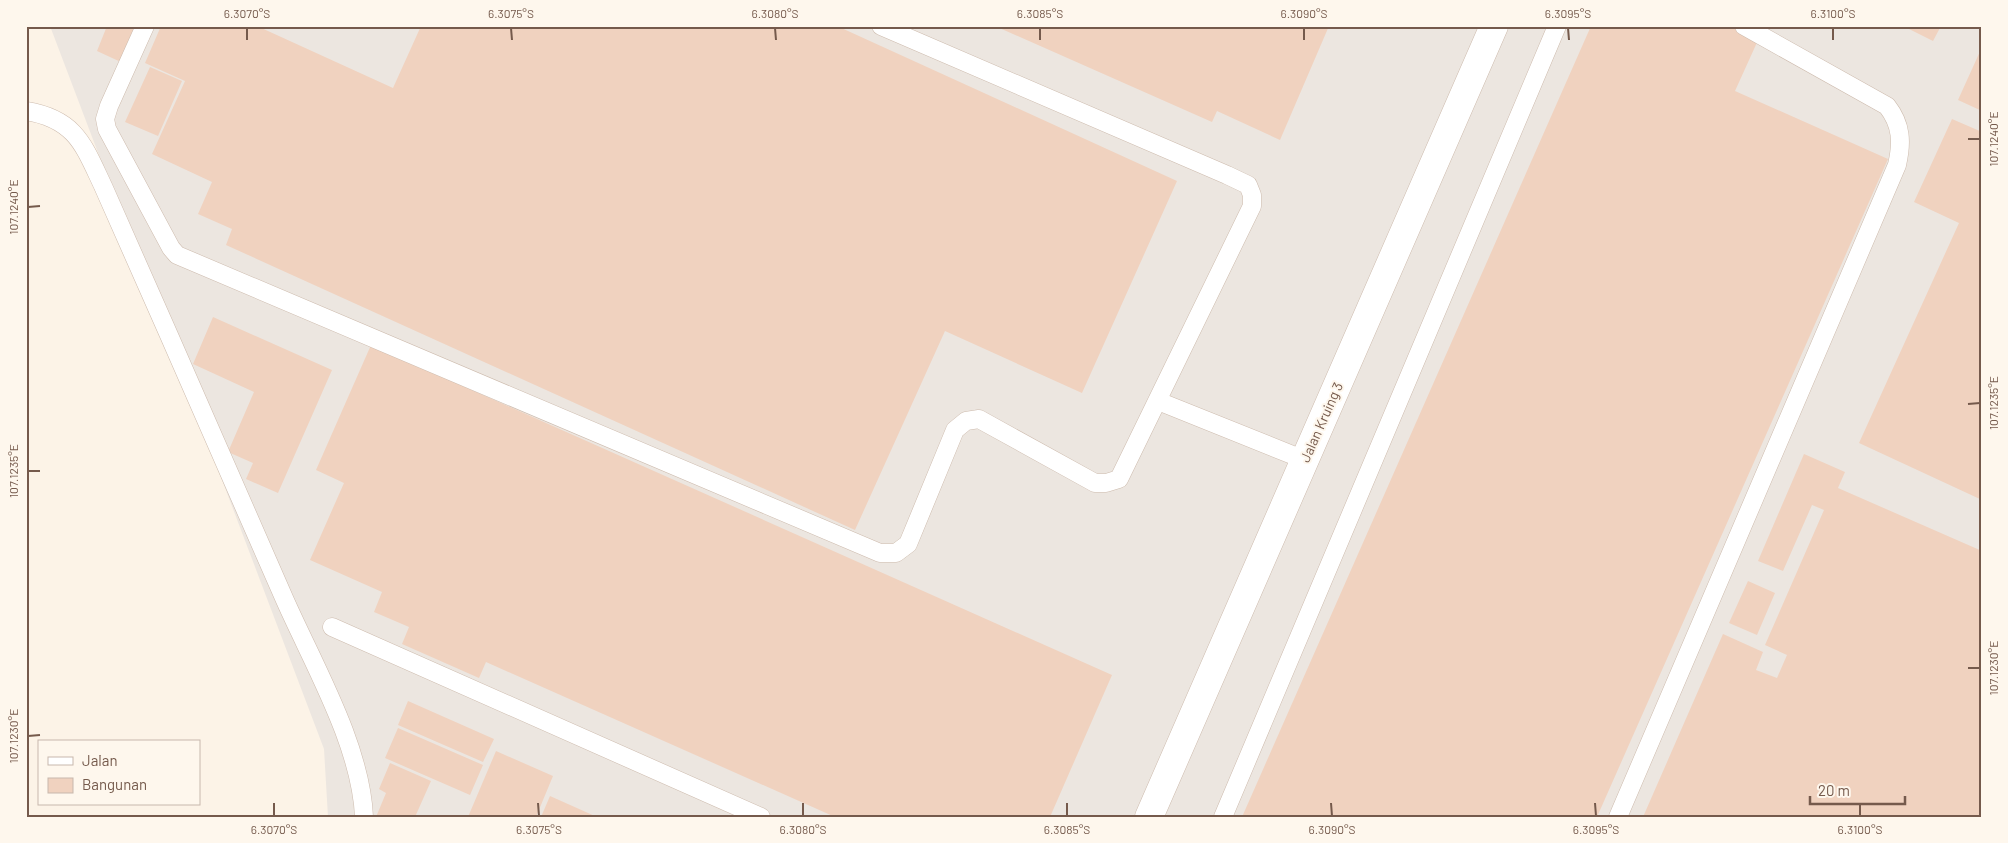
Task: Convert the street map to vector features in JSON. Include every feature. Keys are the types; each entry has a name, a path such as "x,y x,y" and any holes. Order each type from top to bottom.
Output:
{"street":[{"name":"Jalan Kruing 3","path":"1149,817 1494,26"}],"lane":[{"path":"144,26 108,106 105,124 170,248 177,255 880,553 896,553 908,544 955,430 966,421 979,419 1095,483 1106,483 1119,479 1252,206 1252,195 1248,186 881,26"},
{"path":"1222,817 1557,26"},
{"path":"1618,817 1897,166 1901,148 1900,128 1895,116 1887,106 1744,26"},
{"path":"26,111 48,117 68,126 83,143 299,633 342,725 363,800 364,817"},
{"path":"1158,401 1305,460"},
{"path":"332,627 761,817"}],"shaded area":[{"path":"50,26 1982,26 1982,817 328,817 324,749"}],"building":[{"path":"107,26 140,26 123,63 97,51"},
{"path":"161,26 257,26 393,88 421,26 837,26 1177,181 1082,393 945,331 855,530 226,245 232,229 198,214 212,182 152,154 185,81 145,63"},
{"path":"995,26 1329,26 1280,140 1217,111 1212,122"},
{"path":"1591,26 1734,26 1759,38 1735,91 1888,159 1597,817 1242,817"},
{"path":"1903,26 1941,26 1933,41"},
{"path":"1982,47 1982,111 1958,100"},
{"path":"150,67 182,81 158,136 125,122"},
{"path":"1952,119 1982,132 1982,500 1859,443 1959,223 1914,202"},
{"path":"213,317 332,370 278,493 246,479 253,463 228,452 254,392 193,364"},
{"path":"371,345 1112,675 1050,817 835,817 486,662 479,678 402,644 409,627 374,612 382,592 310,560 344,483 316,470"},
{"path":"1804,454 1845,472 1838,488 1982,551 1982,817 1643,817 1723,634 1763,652 1756,670 1777,678 1787,655 1765,645 1824,510 1812,505 1783,571 1758,561"},
{"path":"1748,581 1775,593 1757,635 1729,623"},
{"path":"408,701 494,739 483,762 398,725"},
{"path":"398,728 483,765 470,795 385,758"},
{"path":"496,751 553,776 536,817 468,817"},
{"path":"390,763 431,781 415,817 376,817 386,793 379,789"},
{"path":"550,796 597,817 541,817"}]}
